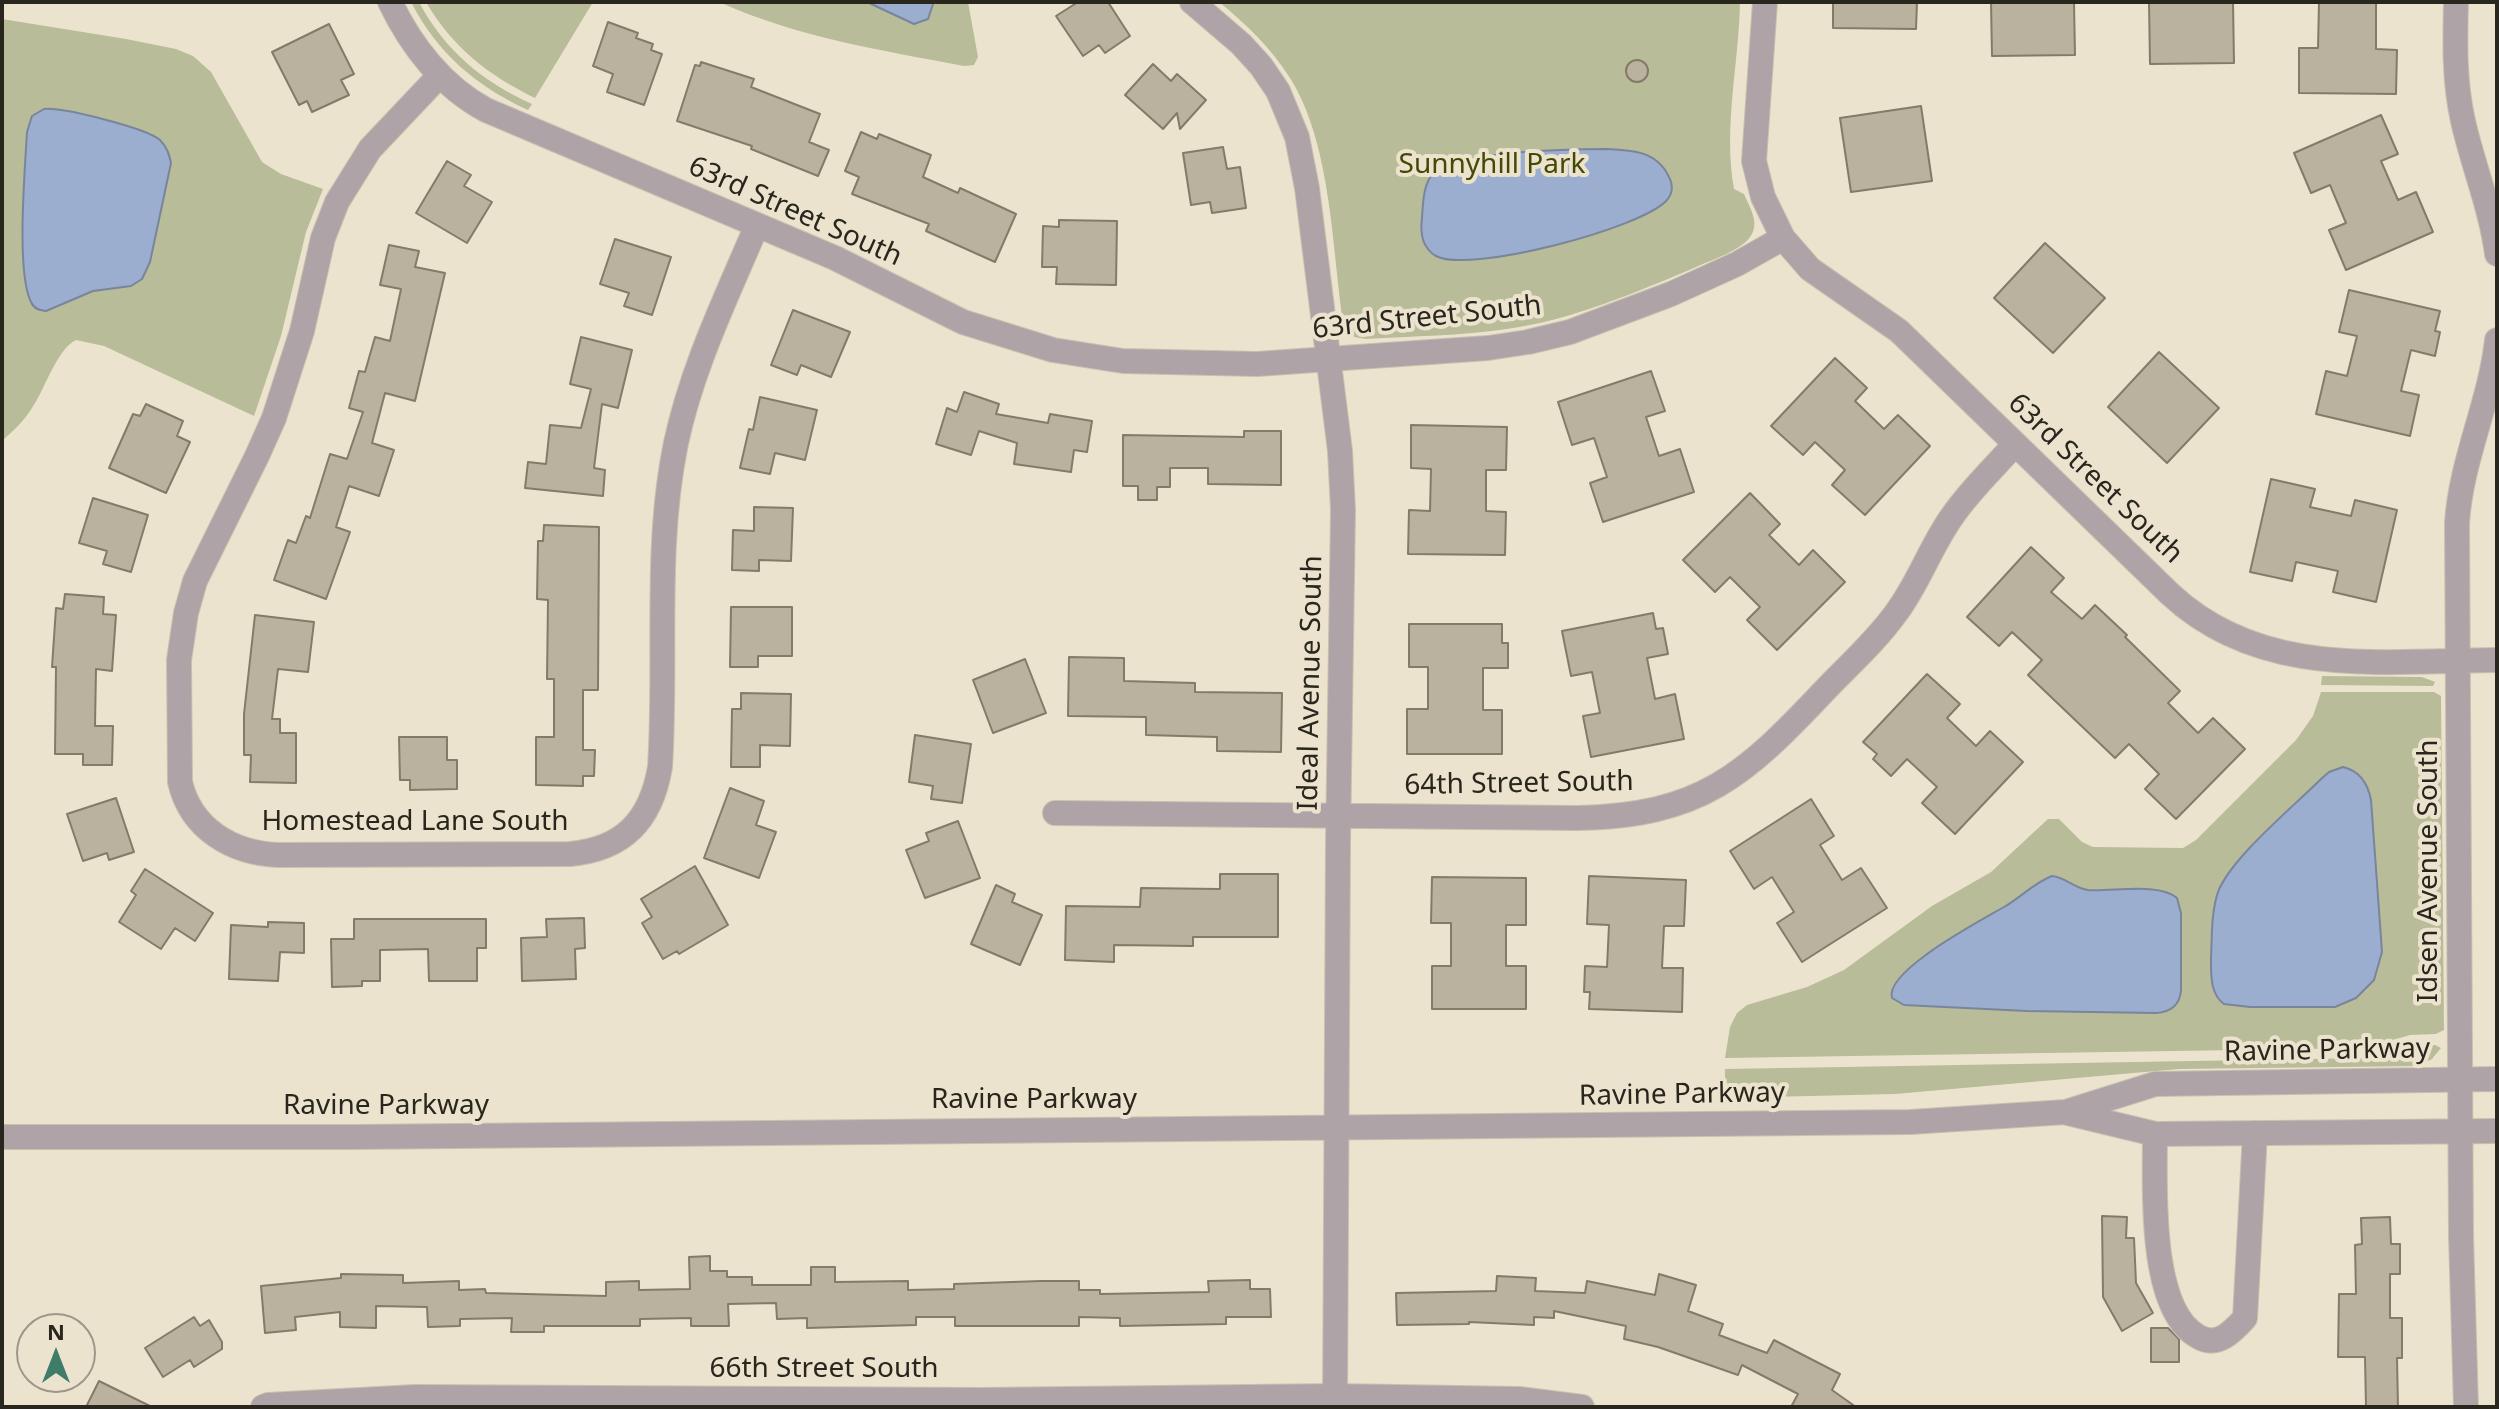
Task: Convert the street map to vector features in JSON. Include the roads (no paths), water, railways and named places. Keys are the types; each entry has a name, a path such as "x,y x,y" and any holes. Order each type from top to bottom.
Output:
{"street":[{"name":"63rd Street South","path":"390,2 409,36 440,75 471,102 506,121 845,263 963,322 1053,350 1150,363 1257,364 1504,346 1553,337 1619,315 1692,286 1783,238 1810,269 1899,331 2178,601 2212,625 2266,650 2313,659 2497,660"},
{"name":"Ideal Avenue South","path":"1192,2 1241,44 1261,66 1278,91 1294,128 1307,188 1340,451 1343,510 1335,1402"},
{"path":"1765,2 1754,161 1763,197 1783,238"},
{"path":"2456,2 2458,94 2497,254"},
{"name":"Homestead Lane South","path":"440,75 370,149 337,202 323,238 302,331 274,418 207,553 188,605 179,660 180,782 186,802 197,818 217,837 239,849 278,855 570,854 610,845 639,821 655,792 660,767 665,532 676,443 701,358 757,225"},
{"name":"Idsen Avenue South","path":"2466,1407 2460,1131 2457,550 2460,495 2489,387 2497,340"},
{"name":"64th Street South","path":"1055,813 1620,817 1670,807 1711,790 1770,747 1884,628 1910,592 1940,534 1957,510 2015,444"},
{"name":"Ravine Parkway","path":"2,1137 1337,1129 1897,1122 2066,1112 2155,1084 2497,1079"},
{"name":"Ravine Parkway","path":"2066,1112 2155,1134 2497,1131"},
{"path":"2155,1134 2157,1249 2168,1295 2185,1330 2205,1341 2226,1338 2245,1318 2255,1133"},
{"name":"66th Street South","path":"263,1407 415,1397 981,1403 1519,1399 1582,1407"}],"water":[{"path":"867,2 933,4 928,19 914,24"},
{"path":"44,109 104,119 152,135 164,145 171,163 150,262 142,279 131,286 93,291 46,311 34,306 26,288 23,245 27,132 32,116"},
{"path":"1607,149 1634,151 1658,162 1671,183 1667,200 1652,211 1592,235 1517,254 1454,260 1436,256 1425,244 1421,229 1426,188 1434,172 1446,165 1489,155"},
{"path":"2343,767 2362,779 2371,800 2382,952 2374,980 2356,998 2335,1007 2224,1004 2214,989 2211,971 2213,917 2218,892 2236,864 2264,833 2329,772"},
{"path":"2052,876 2088,890 2159,890 2177,898 2181,913 2181,990 2174,1007 2156,1013 2027,1011 1904,1005 1892,998 1894,987 1903,974 1918,961"}],"park label":[{"name":"Sunnyhill Park","path":"1492,165"}]}
